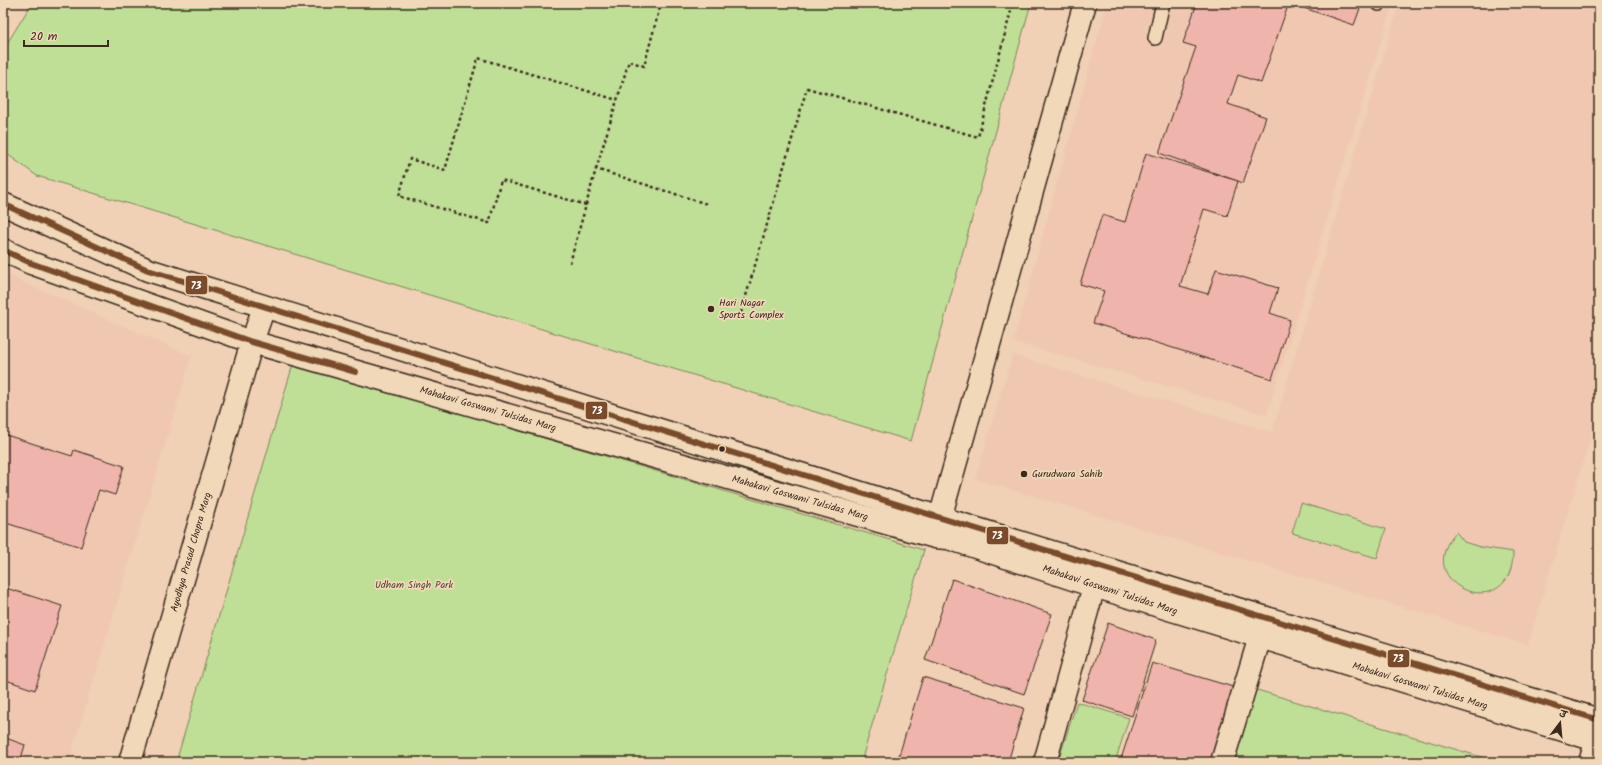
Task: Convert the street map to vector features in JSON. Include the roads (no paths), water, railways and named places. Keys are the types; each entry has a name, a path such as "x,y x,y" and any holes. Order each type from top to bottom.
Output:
{"street":[{"path":"938,527 1085,3"},
{"name":"Mahakavi Goswami Tulsidas Marg","path":"3,204 148,270 938,527 1598,733"},
{"name":"Mahakavi Goswami Tulsidas Marg","path":"3,250 31,263 252,342 938,527 948,538 1094,586 1260,637 1598,733"},
{"name":"Ayodhya Prasad Chopra Marg","path":"130,762 252,342 264,308"},
{"path":"1045,762 1094,586"},
{"path":"1222,762 1260,637"},
{"path":"1590,762 1598,733"}],"lane":[{"path":"1155,38 1163,3"}],"place":[{"name":"Hari Nagar Sports Complex","path":"711,309"},
{"name":"Gurudwara Sahib","path":"1024,474"}],"park label":[{"name":"Udham Singh Park","path":"414,585"}]}
